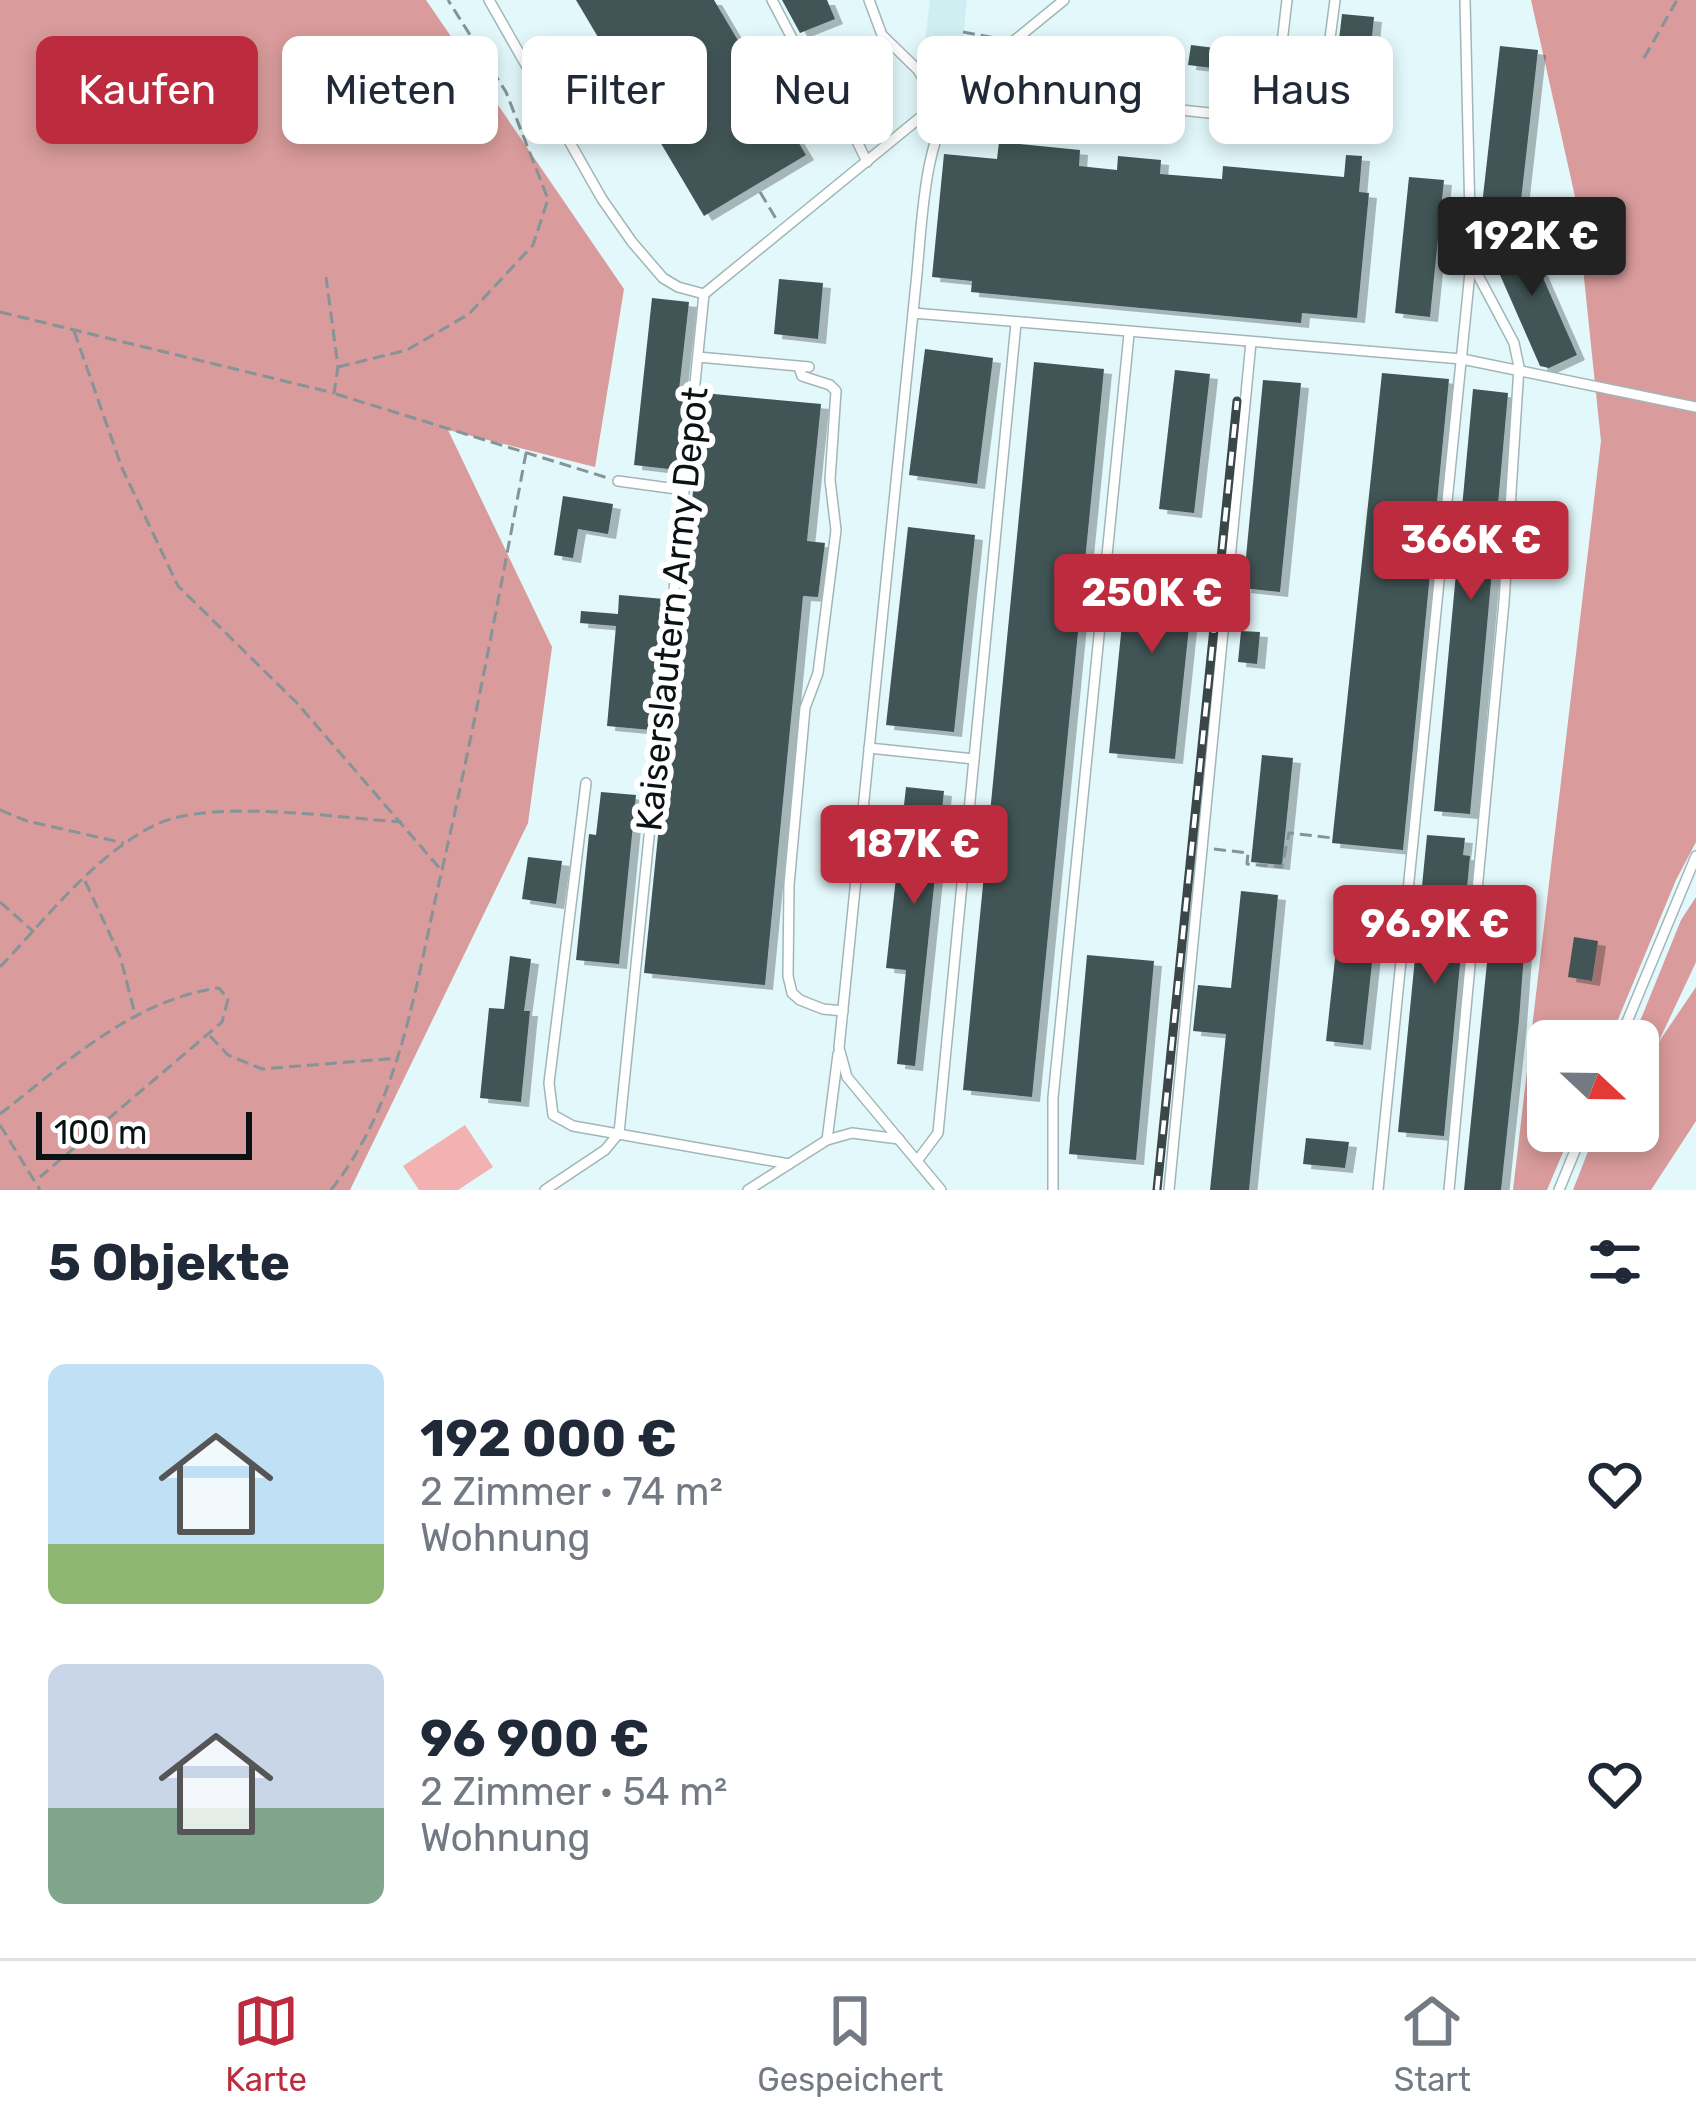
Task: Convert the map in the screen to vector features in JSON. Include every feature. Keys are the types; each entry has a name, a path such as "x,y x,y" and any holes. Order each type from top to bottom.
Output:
{"lane":[{"path":"489,0 602,199 663,278 679,287 704,294 917,121"},
{"path":"772,0 816,84 836,98 867,162"},
{"path":"869,0 883,35 917,69"},
{"path":"1021,36 1064,0"},
{"path":"1283,36 1287,0"},
{"path":"1330,36 1335,0"},
{"path":"1378,1190 1471,262 1465,0"},
{"path":"827,1140 935,144"},
{"path":"1449,1190 1504,602 1520,368 1514,343 1471,262"},
{"name":"Kaiserslautern Army Depot","path":"619,1133 704,294"},
{"path":"913,314 1462,359 1696,406"},
{"path":"916,1161 938,1132 1016,323"},
{"path":"1053,1190 1053,1098 1129,334"},
{"path":"1169,1190 1251,343"},
{"path":"698,357 804,367 802,376 836,391 830,480 836,530 818,673 805,708 789,885 788,976 800,1000 843,1011"},
{"path":"618,481 684,490"},
{"path":"869,748 974,759"},
{"path":"586,783 549,1083 553,1115 573,1126 789,1164"},
{"path":"1628,1020 1696,856"},
{"path":"839,1048 847,1077 941,1190"},
{"path":"748,1190 827,1140 852,1132 899,1139"},
{"path":"545,1190 605,1150 619,1133"},
{"path":"1559,1190 1574,1152"}],"path":[{"path":"338,367 407,350 469,314 533,245 548,199 506,92 448,0"},
{"path":"1644,58 1677,0"},
{"path":"963,32 986,36"},
{"path":"760,192 782,230"},
{"path":"326,277 338,367 334,393"},
{"path":"0,313 334,393 618,481"},
{"path":"74,331 122,468 178,586 297,703 442,871"},
{"path":"331,1190 358,1156 399,1058 478,710 526,452"},
{"path":"0,810 27,821 126,843"},
{"path":"0,967 85,880 126,843 158,823 207,812 402,822"},
{"path":"1202,848 1247,853 1247,864 1282,867 1289,832 1333,838"},
{"path":"85,880 120,956 136,1018"},
{"path":"0,902 34,932"},
{"path":"0,1114 97,1037 194,991 219,988 228,999 222,1022 40,1177"},
{"path":"208,1035 228,1055 262,1069 399,1058"},
{"path":"0,1125 40,1190"}],"shaded area":[{"path":"0,0 426,0 451,36 282,36 282,144 498,144 498,105 624,289 595,467 448,430 552,647 528,823 350,1190 0,1190"},
{"path":"930,0 967,0 963,36 926,36"},
{"path":"1531,0 1696,0 1696,842 1618,1020 1533,1020 1601,441 1576,201"},
{"path":"1696,897 1696,962 1659,1041 1659,1020 1641,1020 1681,920"},
{"path":"1696,987 1696,1121 1651,1190 1573,1190 1588,1152 1659,1152 1659,1042"},
{"path":"1527,1071 1527,1152 1563,1152 1547,1190 1513,1190"},
{"path":"465,1125 493,1167 458,1190 419,1190 403,1166"}],"building":[{"path":"576,0 714,0 735,36 731,36 731,144 799,144 806,155 704,216 661,144 707,144 707,36 597,36"},
{"path":"782,0 827,0 835,19 800,33"},
{"path":"1342,14 1374,17 1372,36 1339,36"},
{"path":"1191,45 1209,47 1209,68 1188,65"},
{"path":"1500,46 1538,50 1519,218 1481,214"},
{"path":"999,144 1019,144 1080,150 1079,166 1117,170 1118,156 1161,160 1160,174 1222,179 1223,166 1344,177 1346,155 1362,156 1359,192 1369,193 1357,318 1302,313 1301,323 971,292 972,281 932,277 944,154 997,159"},
{"path":"1409,177 1444,180 1430,317 1395,313"},
{"path":"1521,228 1577,355 1549,368 1540,366 1486,243"},
{"path":"779,279 823,283 818,339 774,334"},
{"path":"652,298 689,302 679,390 685,391 677,470 634,465"},
{"path":"925,349 993,358 977,484 909,475"},
{"path":"1034,362 1104,369 1032,1097 963,1090"},
{"path":"1175,370 1210,374 1194,513 1159,509"},
{"path":"1382,373 1449,379 1403,850 1332,843"},
{"path":"1263,380 1301,383 1280,592 1243,588"},
{"path":"1473,389 1508,393 1470,814 1434,811"},
{"path":"703,393 821,404 807,541 825,543 818,597 803,596 765,985 644,973"},
{"path":"563,496 613,504 608,534 578,529 573,558 554,555"},
{"path":"908,527 975,535 954,732 886,725"},
{"path":"1129,554 1196,561 1175,759 1109,753"},
{"path":"619,595 664,599 651,730 607,726 616,626 580,623 581,611 618,614"},
{"path":"1241,631 1260,632 1257,664 1238,662"},
{"path":"1262,755 1293,758 1282,865 1251,862"},
{"path":"906,787 944,791 915,1066 897,1064 906,970 886,968"},
{"path":"601,792 636,795 619,964 576,960 589,834 596,835"},
{"path":"1427,835 1465,838 1463,855 1470,856 1444,1136 1398,1132"},
{"path":"528,857 562,861 556,904 522,899"},
{"path":"1241,891 1278,895 1249,1190 1210,1190 1226,1034 1193,1031 1198,985 1231,988"},
{"path":"1341,904 1378,908 1363,1045 1326,1041"},
{"path":"1491,923 1526,926 1519,1020 1501,1190 1464,1190"},
{"path":"1574,937 1598,941 1592,981 1568,977"},
{"path":"1087,955 1154,961 1136,1160 1069,1154"},
{"path":"510,956 531,959 521,1102 480,1098 489,1008 504,1009"},
{"path":"1306,1138 1349,1142 1345,1168 1303,1164"}],"railway":[{"path":"1157,1190 1237,401"}]}
